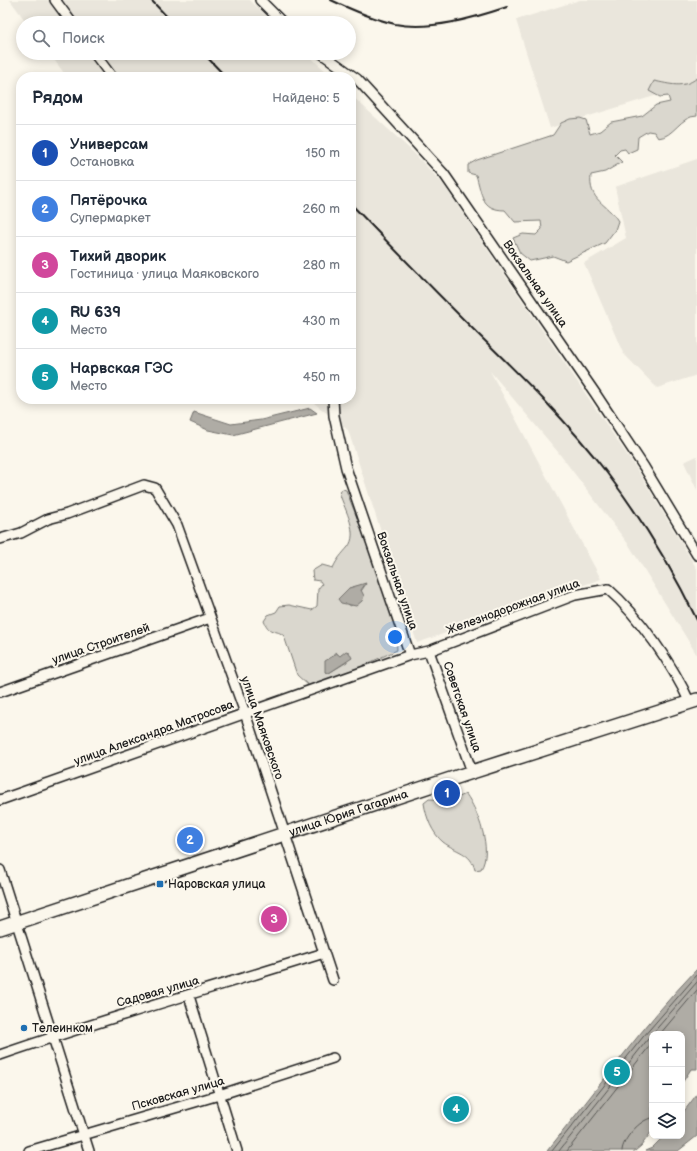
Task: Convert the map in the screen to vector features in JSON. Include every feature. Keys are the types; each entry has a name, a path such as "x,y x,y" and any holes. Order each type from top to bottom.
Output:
{"street":[{"path":"55,0 67,16"},
{"path":"260,0 277,16"},
{"path":"99,60 108,72"},
{"name":"Вокзальная улица","path":"331,60 347,72"},
{"name":"Вокзальная улица","path":"356,78 444,174 596,393 644,467 697,555"},
{"name":"Вокзальная улица","path":"333,404 334,416 346,468 410,655"},
{"name":"улица Маяковского","path":"0,539 21,533 48,519 67,514 144,485 155,488 177,525 245,713 333,980"},
{"name":"Железнодорожная улица","path":"429,651 575,595 608,589 621,600 657,646 693,701"},
{"name":"улица Строителей","path":"0,692 210,618"},
{"name":"улица Александра Матросова","path":"0,800 410,655 429,651"},
{"name":"Советская улица","path":"429,651 472,772"},
{"name":"улица Юрия Гагарина","path":"0,928 472,772 693,701"},
{"path":"0,870 18,922 89,1151"},
{"name":"Садовая улица","path":"0,1055 148,1007 189,996 324,953"},
{"path":"189,996 237,1151"},
{"name":"Псковская улица","path":"28,1151 219,1095 333,1058"}],"shaded area":[{"path":"10,0 250,0 266,16 22,16"},
{"path":"580,0 697,0 697,83 550,128 516,20"},
{"path":"54,60 314,60 327,72 63,72"},
{"path":"697,78 697,116 686,119 664,137 658,138 654,132 648,131 638,137 637,149 628,153 625,149 620,150 615,155 622,162 605,172 591,175 592,191 599,201 614,215 618,221 615,230 605,243 566,261 553,256 530,261 520,253 513,238 523,234 536,235 542,229 541,221 515,222 505,210 491,207 487,204 481,194 476,175 468,173 468,165 477,160 553,135 561,123 570,119 580,118 586,120 590,134 600,131 611,122 642,116 656,105 670,102 668,96 660,97 649,91 654,81 681,85 687,84"},
{"path":"356,100 413,152 443,184 638,471 697,569 697,655 629,545 558,452 490,371 601,579 417,643 348,430 315,404 356,404"},
{"path":"697,159 697,375 657,388 623,353 584,263 626,238 615,187"},
{"path":"697,456 697,490 684,462"},
{"path":"341,490 346,490 367,543 396,629 397,650 345,674 309,686 297,675 284,636 269,629 264,621 268,615 276,612 280,606 289,605 312,610 317,606 318,589 322,584 320,581 313,580 312,571 322,565 333,568 351,541 352,528 340,495","holes":["366,584 351,606 344,602 340,597 347,592 349,588","336,652 340,657 342,654 347,662 329,673 329,658 335,655"]},
{"path":"466,794 475,810 485,841 484,861 481,869 475,870 473,864 467,856 443,842 439,838 428,819 424,803 429,799 452,800"}],"water":[{"path":"310,408 317,413 233,435 208,430 190,422 194,412 231,424 261,420"},
{"path":"366,583 361,590 364,596 362,601 356,606 341,603 338,599 349,588"},
{"path":"346,651 349,652 352,658 329,673 325,672 325,661 335,655 335,652 340,656"},
{"path":"697,969 697,1069 691,1069 685,1078 685,1031 649,1031 649,1135 641,1146 635,1151 547,1151 639,1035"},
{"path":"697,1094 697,1136 678,1151 645,1151 652,1148 661,1139 685,1139 685,1110"}],"railway":[{"path":"151,0 166,16"},
{"path":"331,0 379,20 409,26 437,25 466,19 507,7"},
{"path":"210,60 221,72"},
{"path":"356,209 430,286 545,401 592,454 620,490 644,526 667,563 697,620"}],"place":[{"name":"Универсам","path":"447,793"},
{"name":"Пятёрочка","path":"190,840"},
{"name":"Наровская улица","path":"160,884"},
{"name":"Тихий дворик","path":"274,919"},
{"name":"Телеинком","path":"24,1028"},
{"name":"Нарвская ГЭС","path":"617,1072"},
{"name":"RU 639","path":"456,1109"}]}
